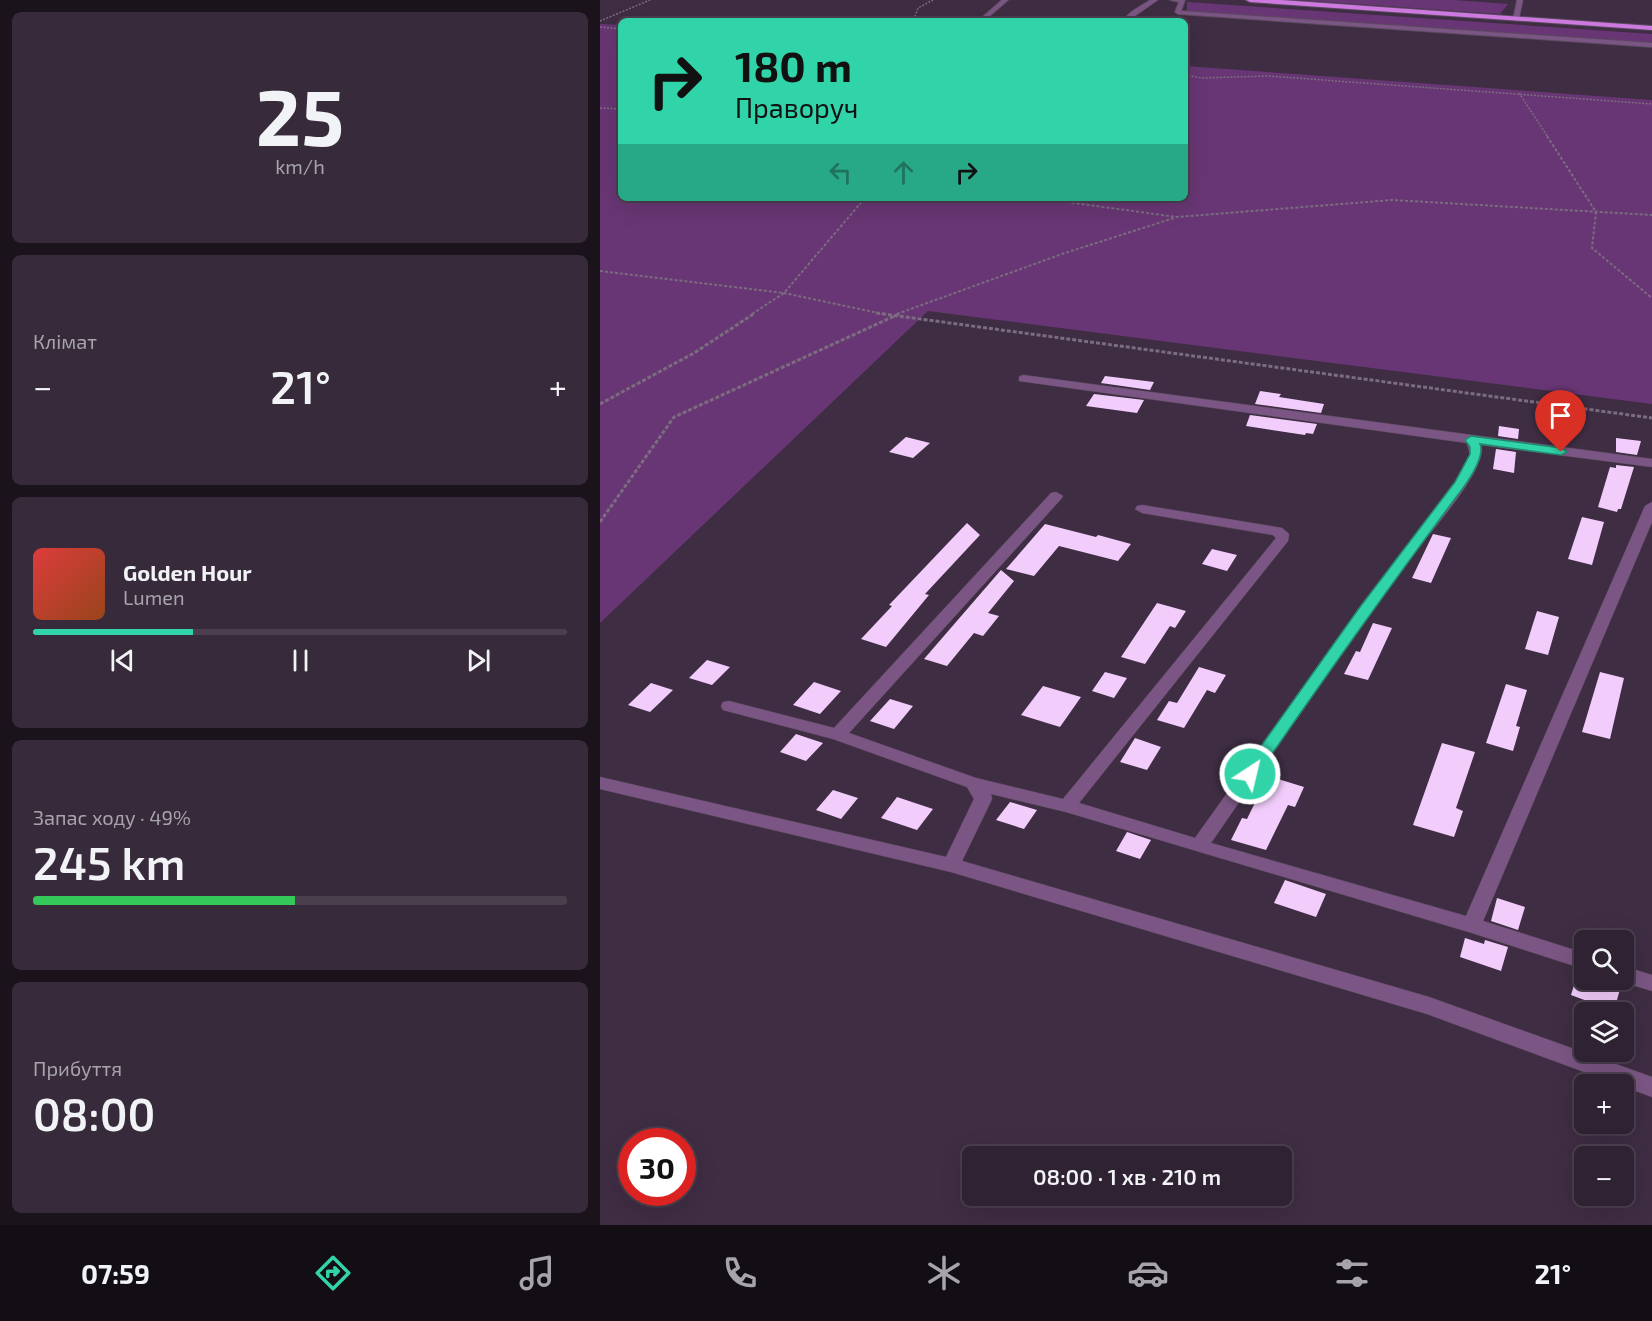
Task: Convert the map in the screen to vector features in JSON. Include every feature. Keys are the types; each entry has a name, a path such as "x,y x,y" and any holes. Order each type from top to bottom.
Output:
{"highway":[{"path":"1250,0 1516,19 1531,24 1652,29"}],"street":[{"path":"1127,18 1155,0"},
{"path":"1516,19 1517,1"},
{"path":"1023,379 1652,463"},
{"path":"1199,846 1365,610 1461,483 1476,454 1476,447 1471,440"},
{"path":"838,735 1056,496"},
{"path":"1472,925 1652,506"},
{"path":"1067,806 1129,734 1243,585 1283,538 1282,534 1277,531 1142,509"},
{"path":"729,706 838,735 973,783 1067,806 1472,925 1574,959"},
{"path":"600,783 951,865 1429,1006 1652,1086"},
{"path":"951,865 983,799 982,793 973,783"},
{"path":"1634,977 1652,983"}],"lane":[{"path":"984,18 1005,0"},
{"path":"1173,0 1182,0 1178,12 1652,45"}],"path":[{"path":"600,21 650,0"},
{"path":"914,18 918,8 933,0"},
{"path":"600,27 618,28"},
{"path":"1188,76 1202,78 1268,76 1652,104"},
{"path":"1519,93 1596,212 1592,248 1652,298"},
{"path":"600,108 618,108"},
{"path":"1059,201 1177,217 1392,200 1652,215"},
{"path":"600,404 694,353 784,293 862,201"},
{"path":"600,522 674,417 891,316 1062,254 1177,217"},
{"path":"600,271 784,293 891,316 1652,418"}],"shaded area":[{"path":"1297,0 1455,0 1508,4 1500,14"},
{"path":"1187,2 1652,34 1652,45 1187,12"},
{"path":"600,24 618,25 618,201 1188,201 1188,66 1652,100 1652,404 928,311 600,623"}],"building":[{"path":"1105,376 1154,382 1150,390 1101,383"},
{"path":"1260,391 1281,394 1279,397 1324,404 1321,413 1255,404"},
{"path":"1094,394 1144,400 1137,413 1086,406"},
{"path":"1250,415 1317,424 1313,434 1306,433 1305,435 1246,426"},
{"path":"1499,426 1519,429 1518,439 1498,436"},
{"path":"906,437 930,443 913,458 889,452"},
{"path":"1616,438 1641,441 1637,455 1616,452"},
{"path":"1496,449 1516,452 1514,473 1493,469"},
{"path":"1616,465 1634,467 1621,509 1617,512 1598,507 1610,467 1616,468"},
{"path":"1582,517 1604,522 1592,565 1568,559"},
{"path":"967,523 980,535 925,594 929,595 886,647 861,639 892,606 889,605"},
{"path":"1045,524 1131,544 1118,561 1059,546 1034,576 1006,569"},
{"path":"1433,534 1451,538 1431,583 1412,578"},
{"path":"1212,549 1237,555 1227,571 1202,564"},
{"path":"1001,570 1014,581 988,613 999,616 983,636 974,633 947,666 924,659"},
{"path":"1157,603 1186,611 1175,628 1170,626 1145,664 1121,657"},
{"path":"1537,611 1559,617 1548,655 1525,649"},
{"path":"1373,623 1392,628 1368,680 1344,674 1356,651 1360,652"},
{"path":"707,660 730,667 712,685 689,678"},
{"path":"1199,667 1226,675 1215,693 1207,690 1184,728 1157,720 1169,701 1177,703"},
{"path":"1105,672 1127,678 1114,698 1092,691"},
{"path":"1600,672 1624,678 1610,739 1582,732"},
{"path":"814,682 841,691 820,714 793,705"},
{"path":"651,683 673,690 650,712 628,705"},
{"path":"1506,684 1527,690 1516,726 1520,727 1513,751 1486,743"},
{"path":"1043,686 1081,697 1060,727 1021,715"},
{"path":"890,699 913,706 894,729 870,721"},
{"path":"796,734 823,743 806,761 780,752"},
{"path":"1135,738 1161,747 1147,770 1120,762"},
{"path":"1442,743 1475,752 1456,808 1463,811 1454,837 1413,825"},
{"path":"1268,776 1304,787 1295,807 1288,805 1266,850 1231,840 1242,818 1247,819"},
{"path":"833,790 858,798 841,819 816,810"},
{"path":"897,797 933,809 917,830 881,818"},
{"path":"1010,802 1037,810 1024,829 996,820"},
{"path":"1127,832 1151,840 1140,859 1116,851"},
{"path":"1285,880 1326,894 1316,917 1274,903"},
{"path":"1497,898 1525,907 1518,930 1491,921"},
{"path":"1465,938 1484,944 1485,940 1508,947 1501,971 1460,957"},
{"path":"1574,985 1574,990 1620,990 1616,1002 1590,1002 1571,995"}],"route":[{"path":"1250,774 1365,610 1461,483 1476,454 1476,447 1471,440 1561,452"}]}
